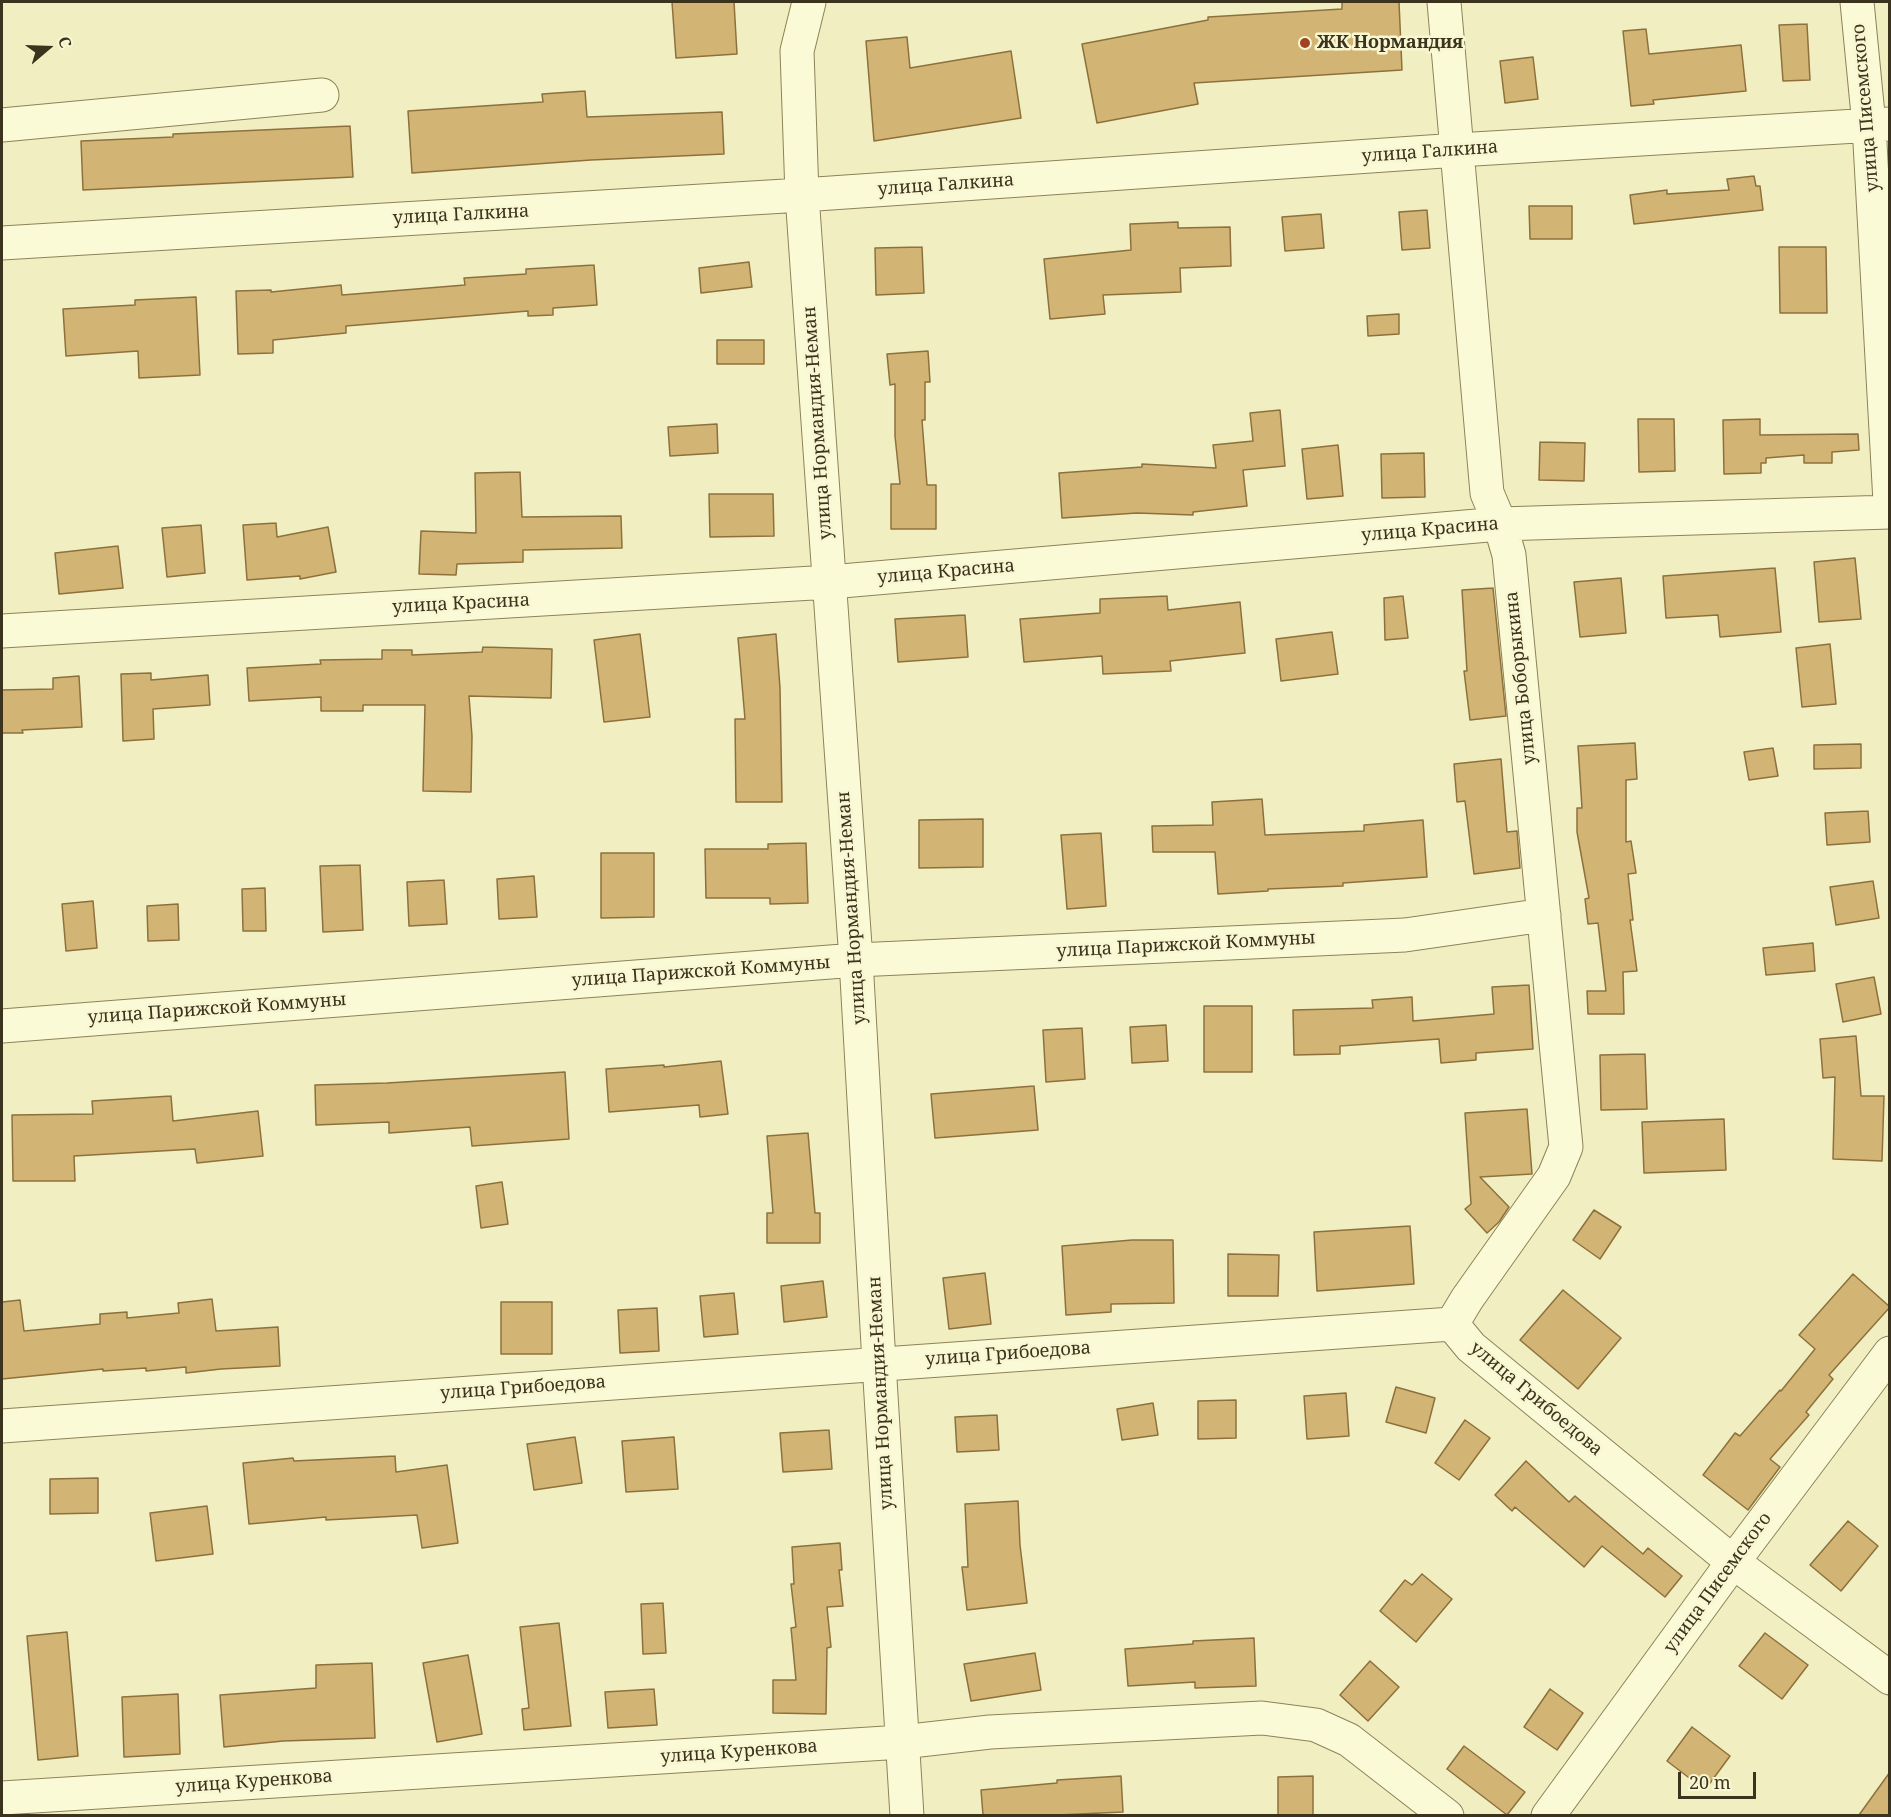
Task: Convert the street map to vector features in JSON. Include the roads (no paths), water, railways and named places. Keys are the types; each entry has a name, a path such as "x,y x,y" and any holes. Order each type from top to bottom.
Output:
{"street":[{"name":"улица Нормандия-Неман","path":"809,2 797,51 802,195 856,960 908,1815"},
{"name":"улица Боборыкина","path":"1444,2 1487,493 1500,524 1509,555 1566,1148 1554,1176 1452,1324"},
{"name":"улица Писемского","path":"1857,2 1879,125 1890,502"},
{"path":"2,125 322,95"},
{"name":"улица Галкина","path":"2,243 802,195 1458,150 1879,125"},
{"name":"улица Красина","path":"2,631 830,582 1500,524 1890,512"},
{"name":"улица Парижской Коммуны","path":"2,1026 856,960 1406,935 1544,915"},
{"name":"улица Грибоедова","path":"2,1426 1452,1324 1471,1347 1733,1562 1890,1678"},
{"name":"улица Писемского","path":"1548,1815 1733,1562 1890,1353"},
{"name":"улица Куренкова","path":"2,1798 902,1742 990,1732 1262,1718 1316,1725 1349,1740 1447,1815"}],"place":[{"name":"ЖК Нормандия","path":"1305,43"}]}
